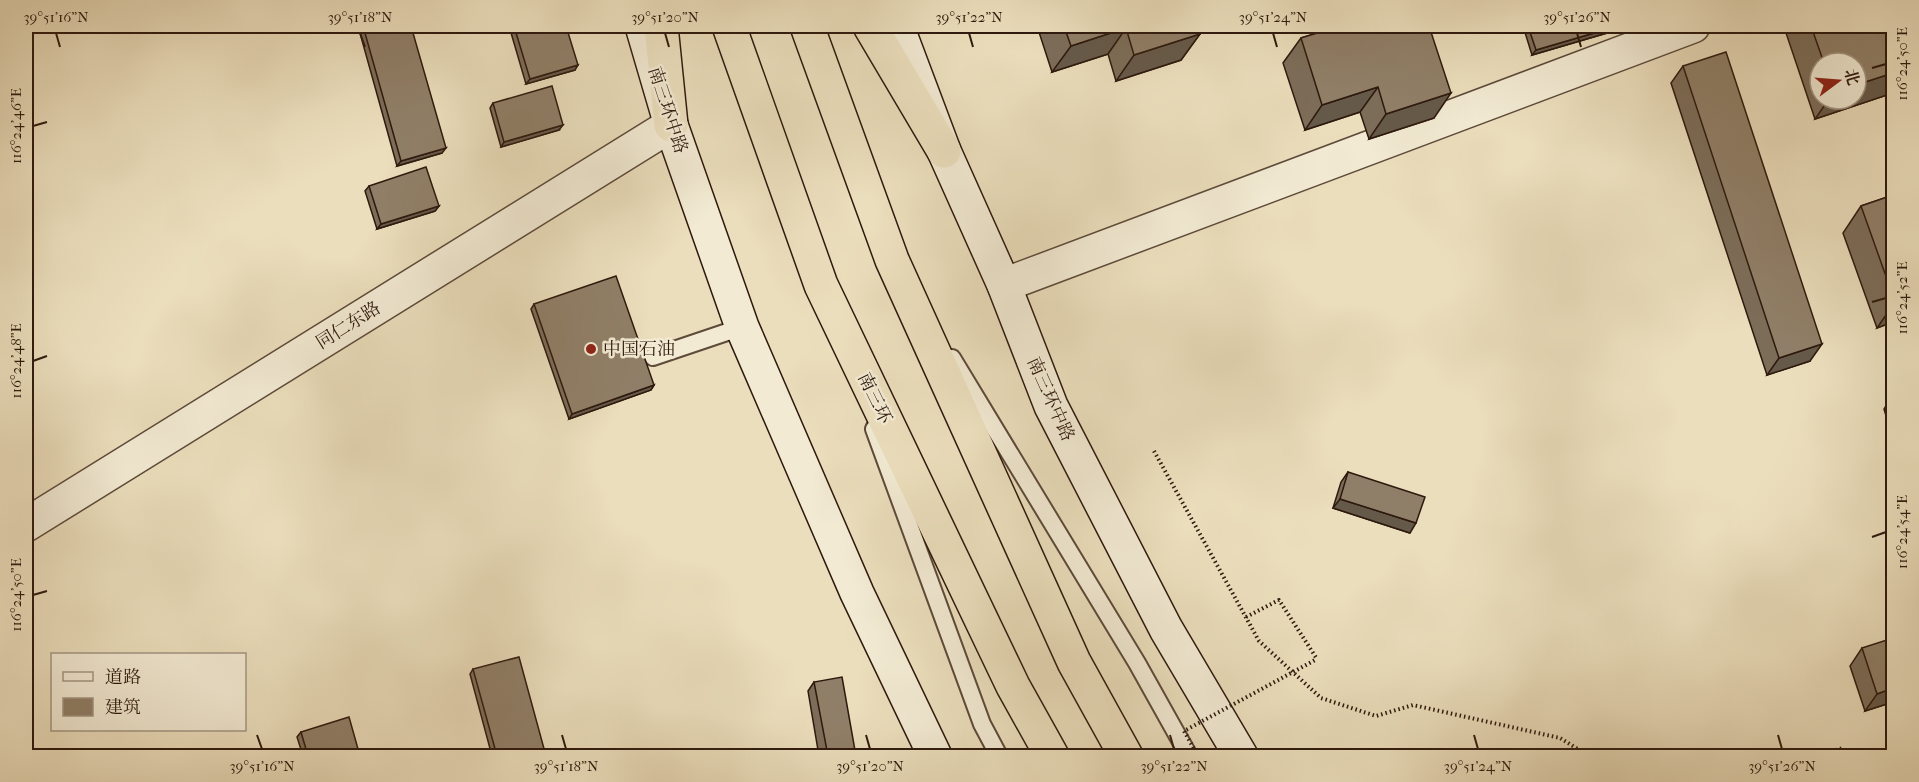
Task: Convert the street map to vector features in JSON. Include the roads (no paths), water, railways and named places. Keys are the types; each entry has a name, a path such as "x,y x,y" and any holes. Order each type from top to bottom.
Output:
{"highway":[{"path":"661,26 671,125"},
{"name":"南三环","path":"729,26 821,285 1013,686 1052,756"},
{"path":"807,26 892,260 1074,662 1126,756"},
{"path":"870,26 945,152"}],"street":[{"name":"南三环中路","path":"642,26 671,125 742,327 857,593 935,756"},
{"name":"南三环中路","path":"897,26 945,152 1004,285 1051,406 1166,629 1240,756"},
{"path":"1004,285 1693,26"},
{"name":"同仁东路","path":"26,525 671,125"}],"lane":[{"path":"892,260 1137,663 1189,756"},
{"path":"821,285 982,724 999,756"},
{"path":"653,357 742,327"}],"place":[{"name":"中国石油","path":"591,349"}]}
